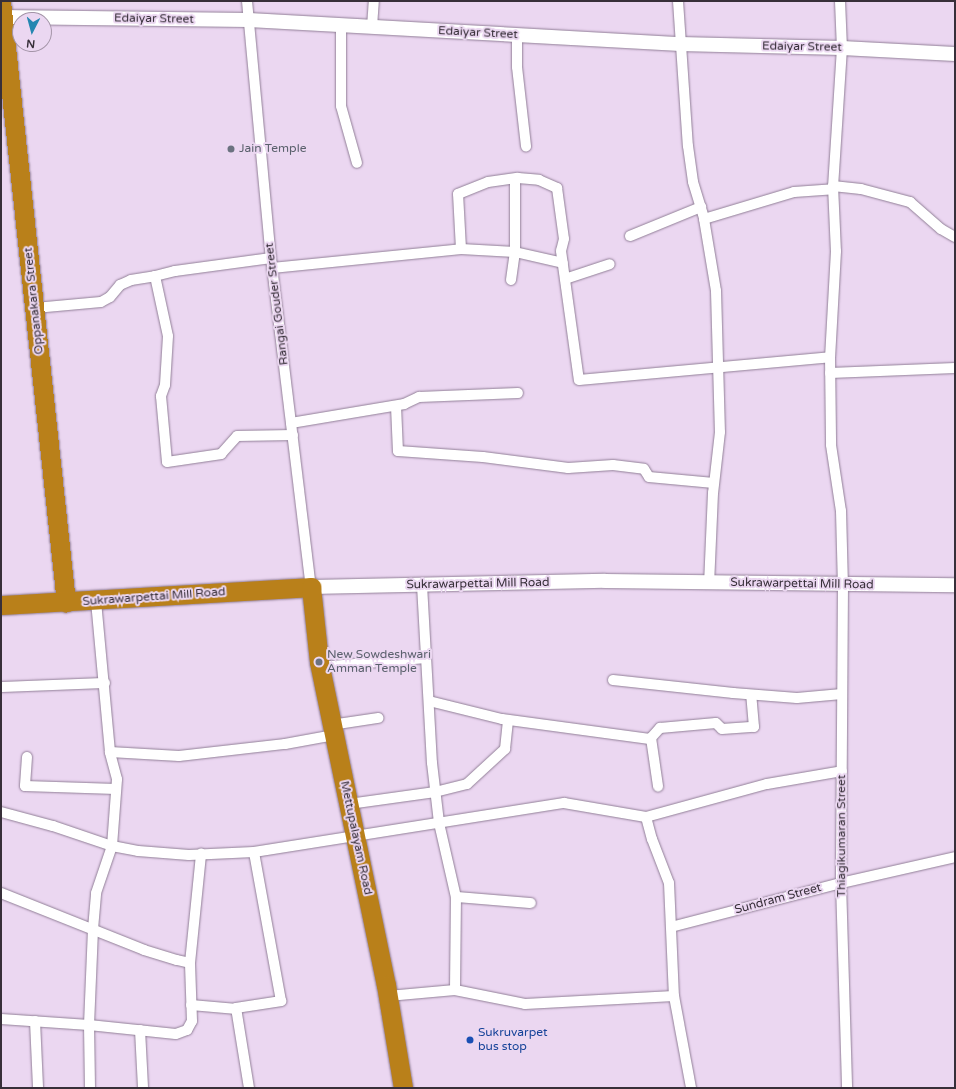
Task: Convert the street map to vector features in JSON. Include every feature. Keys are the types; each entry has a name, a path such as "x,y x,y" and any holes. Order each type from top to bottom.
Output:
{"highway":[{"name":"Oppanakara Street","path":"2,12 36,308 66,602"},
{"name":"Sukrawarpettai Mill Road","path":"1,605 311,587"},
{"name":"Mettupalayam Road","path":"311,587 320,667 388,996 402,1088"}],"street":[{"name":"Rangai Gouder Street","path":"247,1 272,268 311,587"},
{"path":"372,27 374,1"},
{"path":"678,1 688,146 693,182 704,219 716,291 720,367 720,432 714,482 709,583"},
{"name":"Thiagikumaran Street","path":"840,1 842,48 833,188 836,251 830,373 831,445 841,511 843,585 841,883 847,1088"},
{"name":"Edaiyar Street","path":"2,12 249,20 680,44 842,48 955,54"},
{"path":"341,26 341,106 357,163"},
{"path":"517,35 517,67 526,146"},
{"path":"461,249 458,194 488,182 515,179 539,180 558,188 564,239 562,251 563,263 579,380 830,357"},
{"path":"511,280 515,252 515,179"},
{"path":"704,219 794,192 833,188 861,190 910,202 941,229 955,237"},
{"path":"630,236 701,208"},
{"path":"272,268 461,249 515,252 563,263"},
{"path":"36,308 101,302 110,297 120,286 131,280 176,271 271,258"},
{"path":"565,279 610,264"},
{"path":"155,276 168,336 165,385 161,396 167,462 221,454 237,436 293,435"},
{"path":"830,373 955,368"},
{"path":"291,423 396,406 420,397 518,393"},
{"path":"396,406 398,451 483,457 568,468 613,466 644,469 649,477 714,482"},
{"name":"Sukrawarpettai Mill Road","path":"311,587 605,582 955,585"},
{"path":"422,585 428,701 435,792 456,897 455,990"},
{"path":"90,1088 89,1025 96,893 112,846 117,779 110,752 105,683 96,600"},
{"path":"320,667 426,658"},
{"path":"613,680 751,695 797,698 842,694"},
{"path":"1,687 105,683"},
{"path":"651,738 660,728 716,723 722,729 754,726 751,695"},
{"path":"428,701 508,720 651,738"},
{"path":"110,752 179,756 285,744 378,718"},
{"path":"349,804 435,792 467,784 505,750 508,720"},
{"path":"651,738 658,786"},
{"path":"27,758 25,786 116,789"},
{"path":"1,812 53,826 112,846 138,852 201,854 254,852 564,803 646,817 767,784 842,771"},
{"path":"646,817 652,839 669,883 674,996 691,1088"},
{"path":"191,1005 236,1009 281,1001 254,852"},
{"path":"1,1019 89,1025 176,1034 187,1030 192,1020 190,963 201,854"},
{"name":"Sundram Street","path":"671,927 841,883 955,857"},
{"path":"1,893 144,950 190,963"},
{"path":"456,897 530,903"},
{"path":"388,996 455,990 525,1004 674,996"},
{"path":"236,1009 249,1088"},
{"path":"35,1021 38,1088"},
{"path":"140,1030 143,1088"}],"place":[{"name":"Jain Temple","path":"231,149"},
{"name":"New Sowdeshwari Amman Temple","path":"319,662"},
{"name":"Sukruvarpet bus stop","path":"470,1040"}]}
